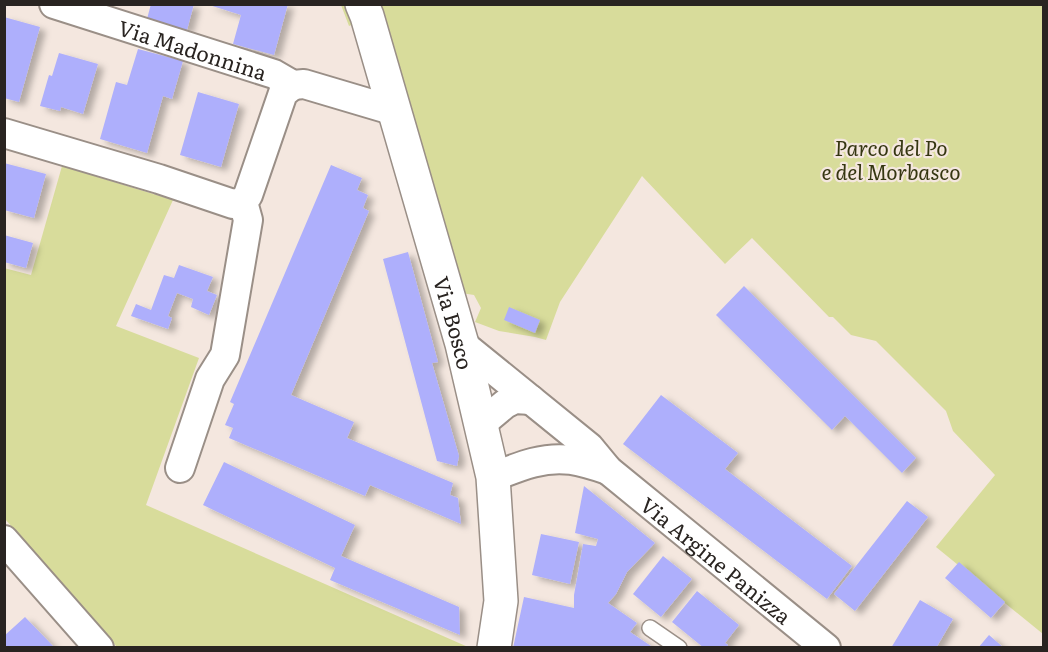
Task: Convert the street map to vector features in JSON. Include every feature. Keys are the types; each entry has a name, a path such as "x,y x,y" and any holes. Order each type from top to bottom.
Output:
{"street":[{"name":"Via Madonnina","path":"54,4 274,74 293,85"},
{"name":"Via Bosco","path":"362,4 462,344 492,477 501,601 494,648"},
{"name":"Via Madonnina","path":"180,468 210,379 225,355 248,220 243,202 248,195 283,93 293,85 304,84 394,111"},
{"path":"4,133 159,179 233,204 243,202"},
{"name":"Via Argine Panizza","path":"462,344 589,447 608,470 826,648"},
{"path":"480,424 515,399 531,400"},
{"name":"Via Argine Panizza","path":"492,477 531,462 551,459 571,460 608,470"},
{"path":"4,540 99,648"}],"lane":[{"path":"650,628 679,648"}],"green space":[{"name":"Parco del Po e del Morbasco","path":"341,5 1043,5 1043,634 936,547 995,475 953,431 946,411 876,341 851,335 833,317 829,317 752,238 725,264 642,176 560,302 546,340 499,331 475,322 481,308 474,295 461,293 376,15 349,26"},
{"path":"62,166 173,200 116,326 199,358 146,505 468,647 117,647 5,519 4,268 31,275"}],"building":[{"path":"151,4 194,4 187,30 147,19"},
{"path":"206,4 288,4 274,55 233,44 241,15"},
{"path":"4,17 40,27 19,102 4,98"},
{"path":"138,49 183,61 172,99 163,96 147,153 100,139 116,82 127,85"},
{"path":"59,53 98,64 83,114 61,107 60,111 40,106 49,75 52,76"},
{"path":"198,92 239,104 221,167 180,155"},
{"path":"4,163 46,174 34,218 4,210"},
{"path":"331,165 362,178 357,190 368,195 363,208 369,211 291,395 354,422 347,438 453,483 450,495 458,498 461,524 370,485 365,496 229,438 233,428 225,425 234,404 230,402"},
{"path":"4,235 33,243 26,268 4,262"},
{"path":"408,252 438,362 432,363 459,456 457,466 437,461 383,259"},
{"path":"179,265 213,277 207,291 217,295 209,315 191,307 193,299 177,293 168,316 172,318 168,329 131,316 136,304 151,310 164,275 174,278"},
{"path":"744,286 916,458 902,473 845,416 832,430 716,315"},
{"path":"509,307 540,320 535,333 504,320"},
{"path":"661,395 738,453 725,469 852,566 827,599 623,444"},
{"path":"224,462 355,525 341,556 459,607 460,635 330,580 335,568 203,505"},
{"path":"584,486 655,543 627,572 616,594 608,603 637,623 630,632 654,648 513,648 524,597 574,608 574,595 583,544 596,546 598,539 575,533"},
{"path":"907,501 928,517 855,611 834,594"},
{"path":"541,534 579,542 570,584 532,575"},
{"path":"663,556 692,579 661,617 633,594"},
{"path":"959,562 1005,602 991,618 945,578"},
{"path":"697,591 739,625 725,643 728,645 726,648 704,648 672,622"},
{"path":"920,600 953,619 936,648 891,648"},
{"path":"25,617 55,648 4,648 4,636"},
{"path":"989,635 1004,648 978,648"}]}
